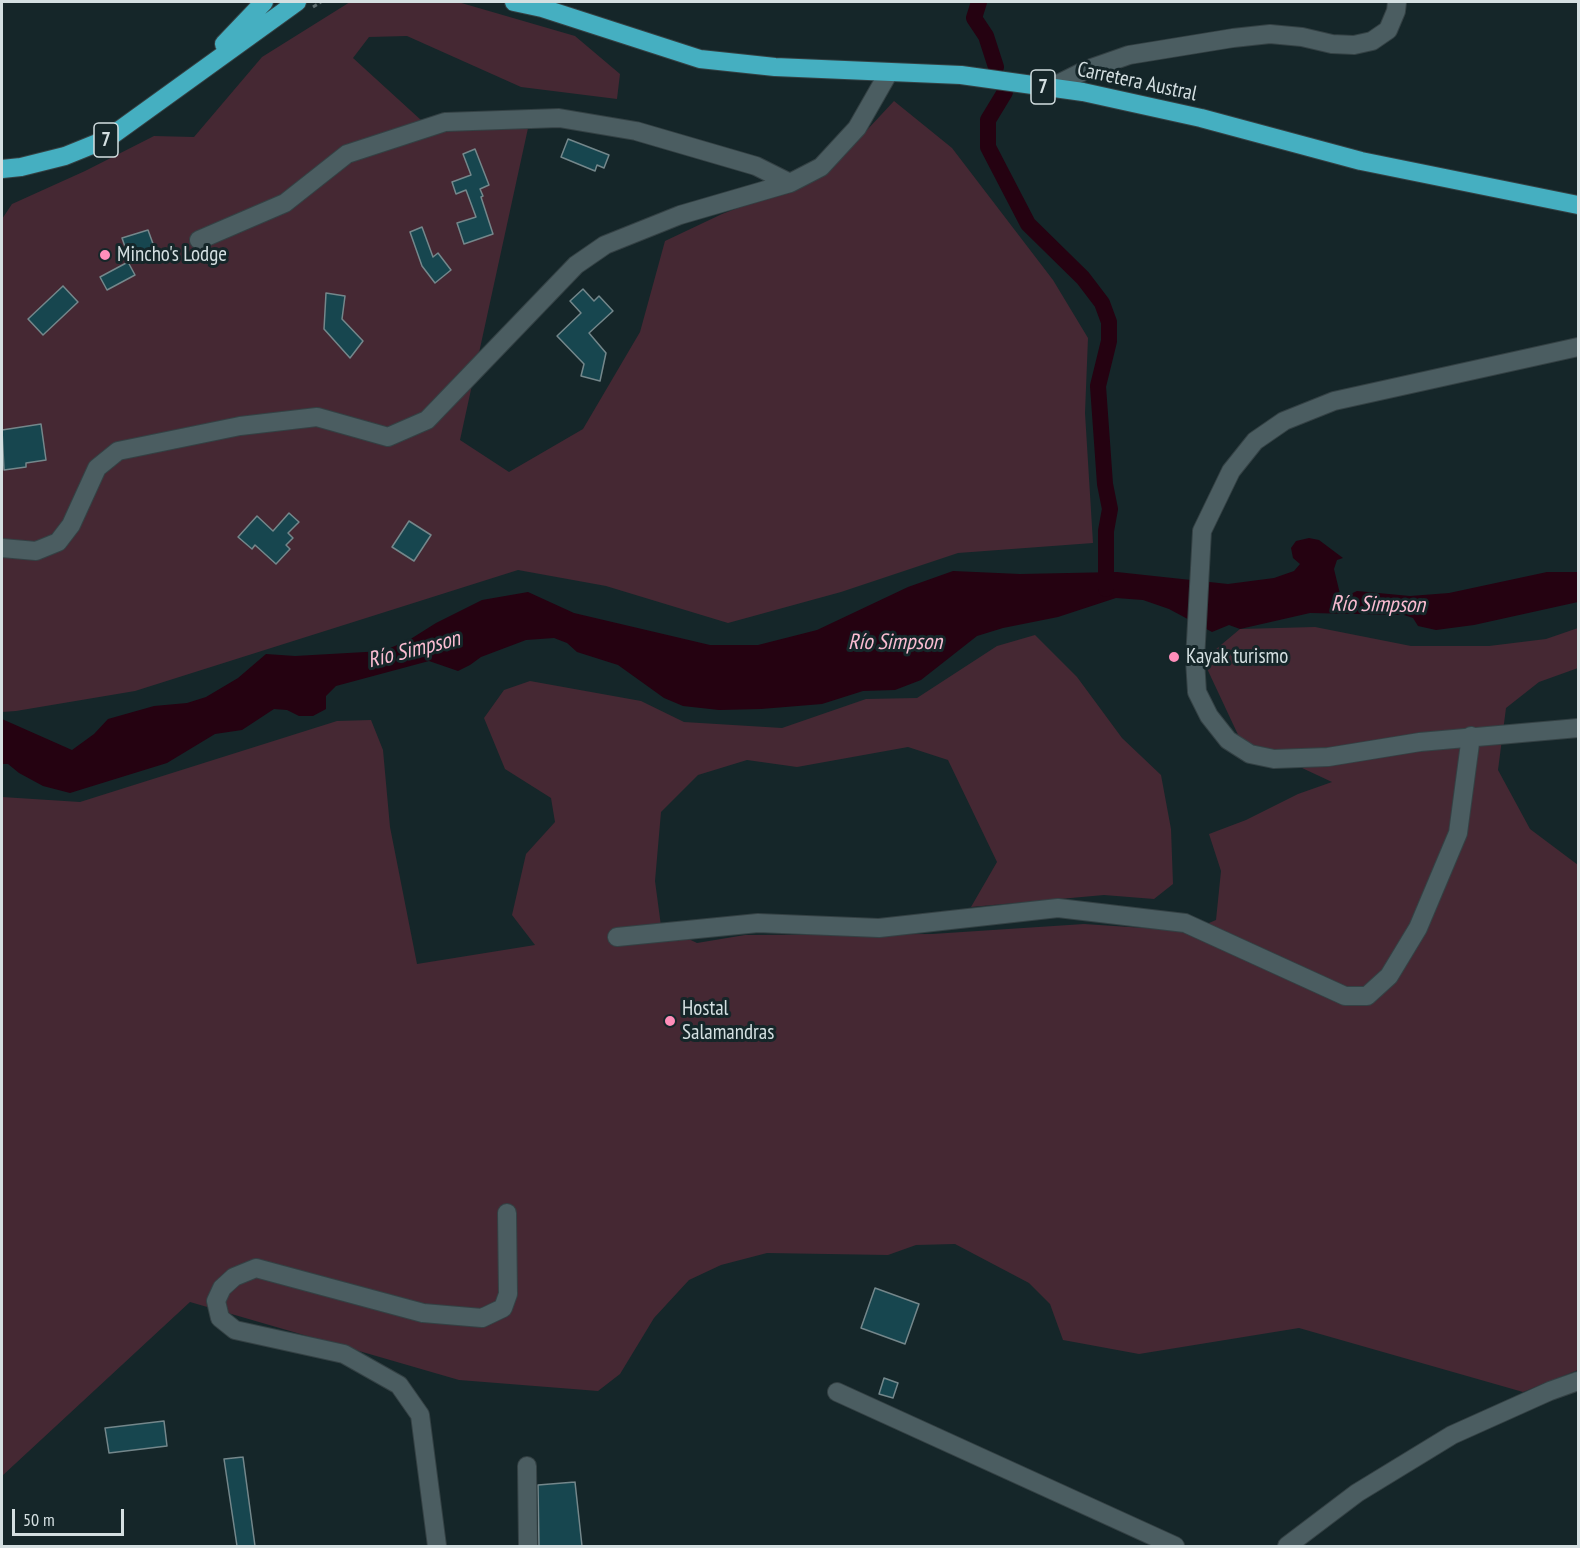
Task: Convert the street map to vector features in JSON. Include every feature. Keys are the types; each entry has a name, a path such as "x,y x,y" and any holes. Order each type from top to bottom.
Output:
{"highway":[{"name":"7","path":"194,77 264,2"},
{"name":"7","path":"2,169 21,167 65,156 107,139 297,2"},
{"name":"Carretera Austral","path":"514,2 535,5 700,59 775,67 961,75 1083,92 1201,118 1361,161 1578,205"}],"street":[{"path":"1050,88 1086,70 1129,55 1233,38 1270,34 1302,37 1332,44 1354,45 1372,41 1388,30 1396,11 1397,2"},
{"path":"2,548 36,551 58,542 71,525 97,468 118,451 240,426 317,417 388,437 427,420 576,265 605,245 680,215 790,183 821,166 857,128 889,72"},
{"path":"199,240 285,203 347,154 445,122 560,118 636,131 756,166 790,183"},
{"path":"1578,347 1334,401 1284,422 1255,441 1231,471 1202,531 1195,660 1197,692 1209,716 1228,740 1250,754 1274,759 1328,757 1471,736 1578,728"},
{"path":"617,937 758,923 879,928 1058,908 1185,923 1345,996 1367,996 1389,976 1418,928 1458,833 1471,736"},
{"path":"437,1546 420,1415 399,1385 344,1354 235,1330 220,1318 216,1301 222,1288 234,1277 256,1268 423,1313 482,1318 503,1308 508,1294 507,1213"},
{"path":"1287,1546 1357,1493 1452,1435 1550,1391 1578,1381"},
{"path":"837,1392 1175,1546"},
{"path":"527,1466 528,1546"}],"shaded area":[{"path":"350,2 458,2 575,36 620,74 617,99 521,87 407,36 369,37 353,58 433,131 530,119 460,440 509,472 583,429 640,332 665,241 722,214 798,185 839,160 894,101 952,148 1053,280 1088,338 1085,413 1093,543 958,553 841,592 728,623 606,586 518,570 135,691 2,712 2,219 12,204 154,136 194,137 262,57"},
{"path":"1315,627 1411,646 1489,646 1546,639 1578,628 1578,668 1539,682 1506,708 1498,770 1530,829 1578,865 1578,1370 1523,1392 1299,1328 1139,1354 1063,1340 1050,1304 1029,1283 955,1244 916,1245 888,1255 767,1253 721,1265 689,1280 654,1318 620,1374 598,1391 459,1380 190,1302 2,1476 2,797 80,802 337,721 371,720 383,750 390,827 417,964 535,945 512,915 526,854 555,822 551,798 505,769 484,718 504,690 530,681 641,701 684,722 782,728 866,699 917,698 997,646 1035,635 1077,677 1122,738 1161,775 1171,829 1173,884 1154,899 1104,895 971,907 997,862 948,760 908,747 797,767 747,760 698,775 661,812 655,881 661,926 697,943 745,935 932,934 1084,924 1190,931 1216,920 1221,871 1209,834 1246,820 1298,794 1332,782 1240,739 1203,660 1240,629"}],"water":[{"name":"Río Simpson","path":"1309,538 1319,540 1343,558 1337,560 1334,569 1340,594 1344,597 1357,591 1410,596 1449,593 1547,572 1578,572 1578,602 1474,625 1436,630 1418,626 1413,618 1404,615 1310,613 1240,629 1229,625 1212,632 1169,609 1143,600 1116,598 1058,617 1003,628 977,636 921,680 895,690 863,691 822,704 761,709 719,710 683,706 664,698 618,665 577,652 567,643 554,638 526,640 481,657 458,671 429,661 336,686 326,696 326,709 313,716 299,716 287,710 274,709 242,730 215,734 167,763 70,793 43,786 8,764 2,764 2,719 72,750 94,734 108,719 154,706 187,703 206,697 238,678 266,654 295,656 383,651 409,640 436,623 482,600 528,592 574,613 710,645 758,645 817,630 908,587 953,571 1020,574 1117,572 1228,584 1274,578 1294,571 1300,564 1293,558 1291,548 1296,541"}],"building":[{"path":"568,139 609,155 604,168 597,165 595,171 561,157"},
{"path":"475,149 489,185 480,189 493,234 464,244 457,223 476,217 466,190 456,194 452,182 471,175 463,154"},
{"path":"422,227 433,257 438,253 451,270 435,283 422,266 410,232"},
{"path":"148,230 156,252 130,261 122,238"},
{"path":"128,262 135,275 107,290 100,277"},
{"path":"63,286 78,302 43,335 28,319"},
{"path":"583,289 594,301 599,296 613,311 589,333 606,353 600,381 581,376 584,364 557,336 581,313 570,301"},
{"path":"326,293 345,296 342,319 363,341 350,358 324,329"},
{"path":"41,424 46,460 26,463 26,467 4,470 2,430"},
{"path":"289,513 299,522 288,533 293,538 286,545 290,549 276,564 255,545 252,549 238,537 257,516 273,531"},
{"path":"409,521 431,535 414,561 392,547"},
{"path":"875,1288 919,1304 905,1344 861,1328"},
{"path":"884,1378 898,1383 893,1398 879,1394"},
{"path":"164,1421 167,1446 109,1453 105,1428"},
{"path":"243,1457 255,1546 237,1546 224,1459"},
{"path":"575,1482 582,1546 539,1546 538,1485"}],"waterway":[{"path":"979,2 974,18 986,36 996,67"},
{"path":"1005,92 988,120 988,147 1028,224 1083,278 1102,303 1109,322 1109,341 1098,386 1105,484 1110,509 1106,531 1106,589"}],"place":[{"name":"Mincho's Lodge","path":"105,255"},
{"name":"Kayak turismo","path":"1174,657"},
{"name":"Hostal Salamandras","path":"670,1021"}]}
